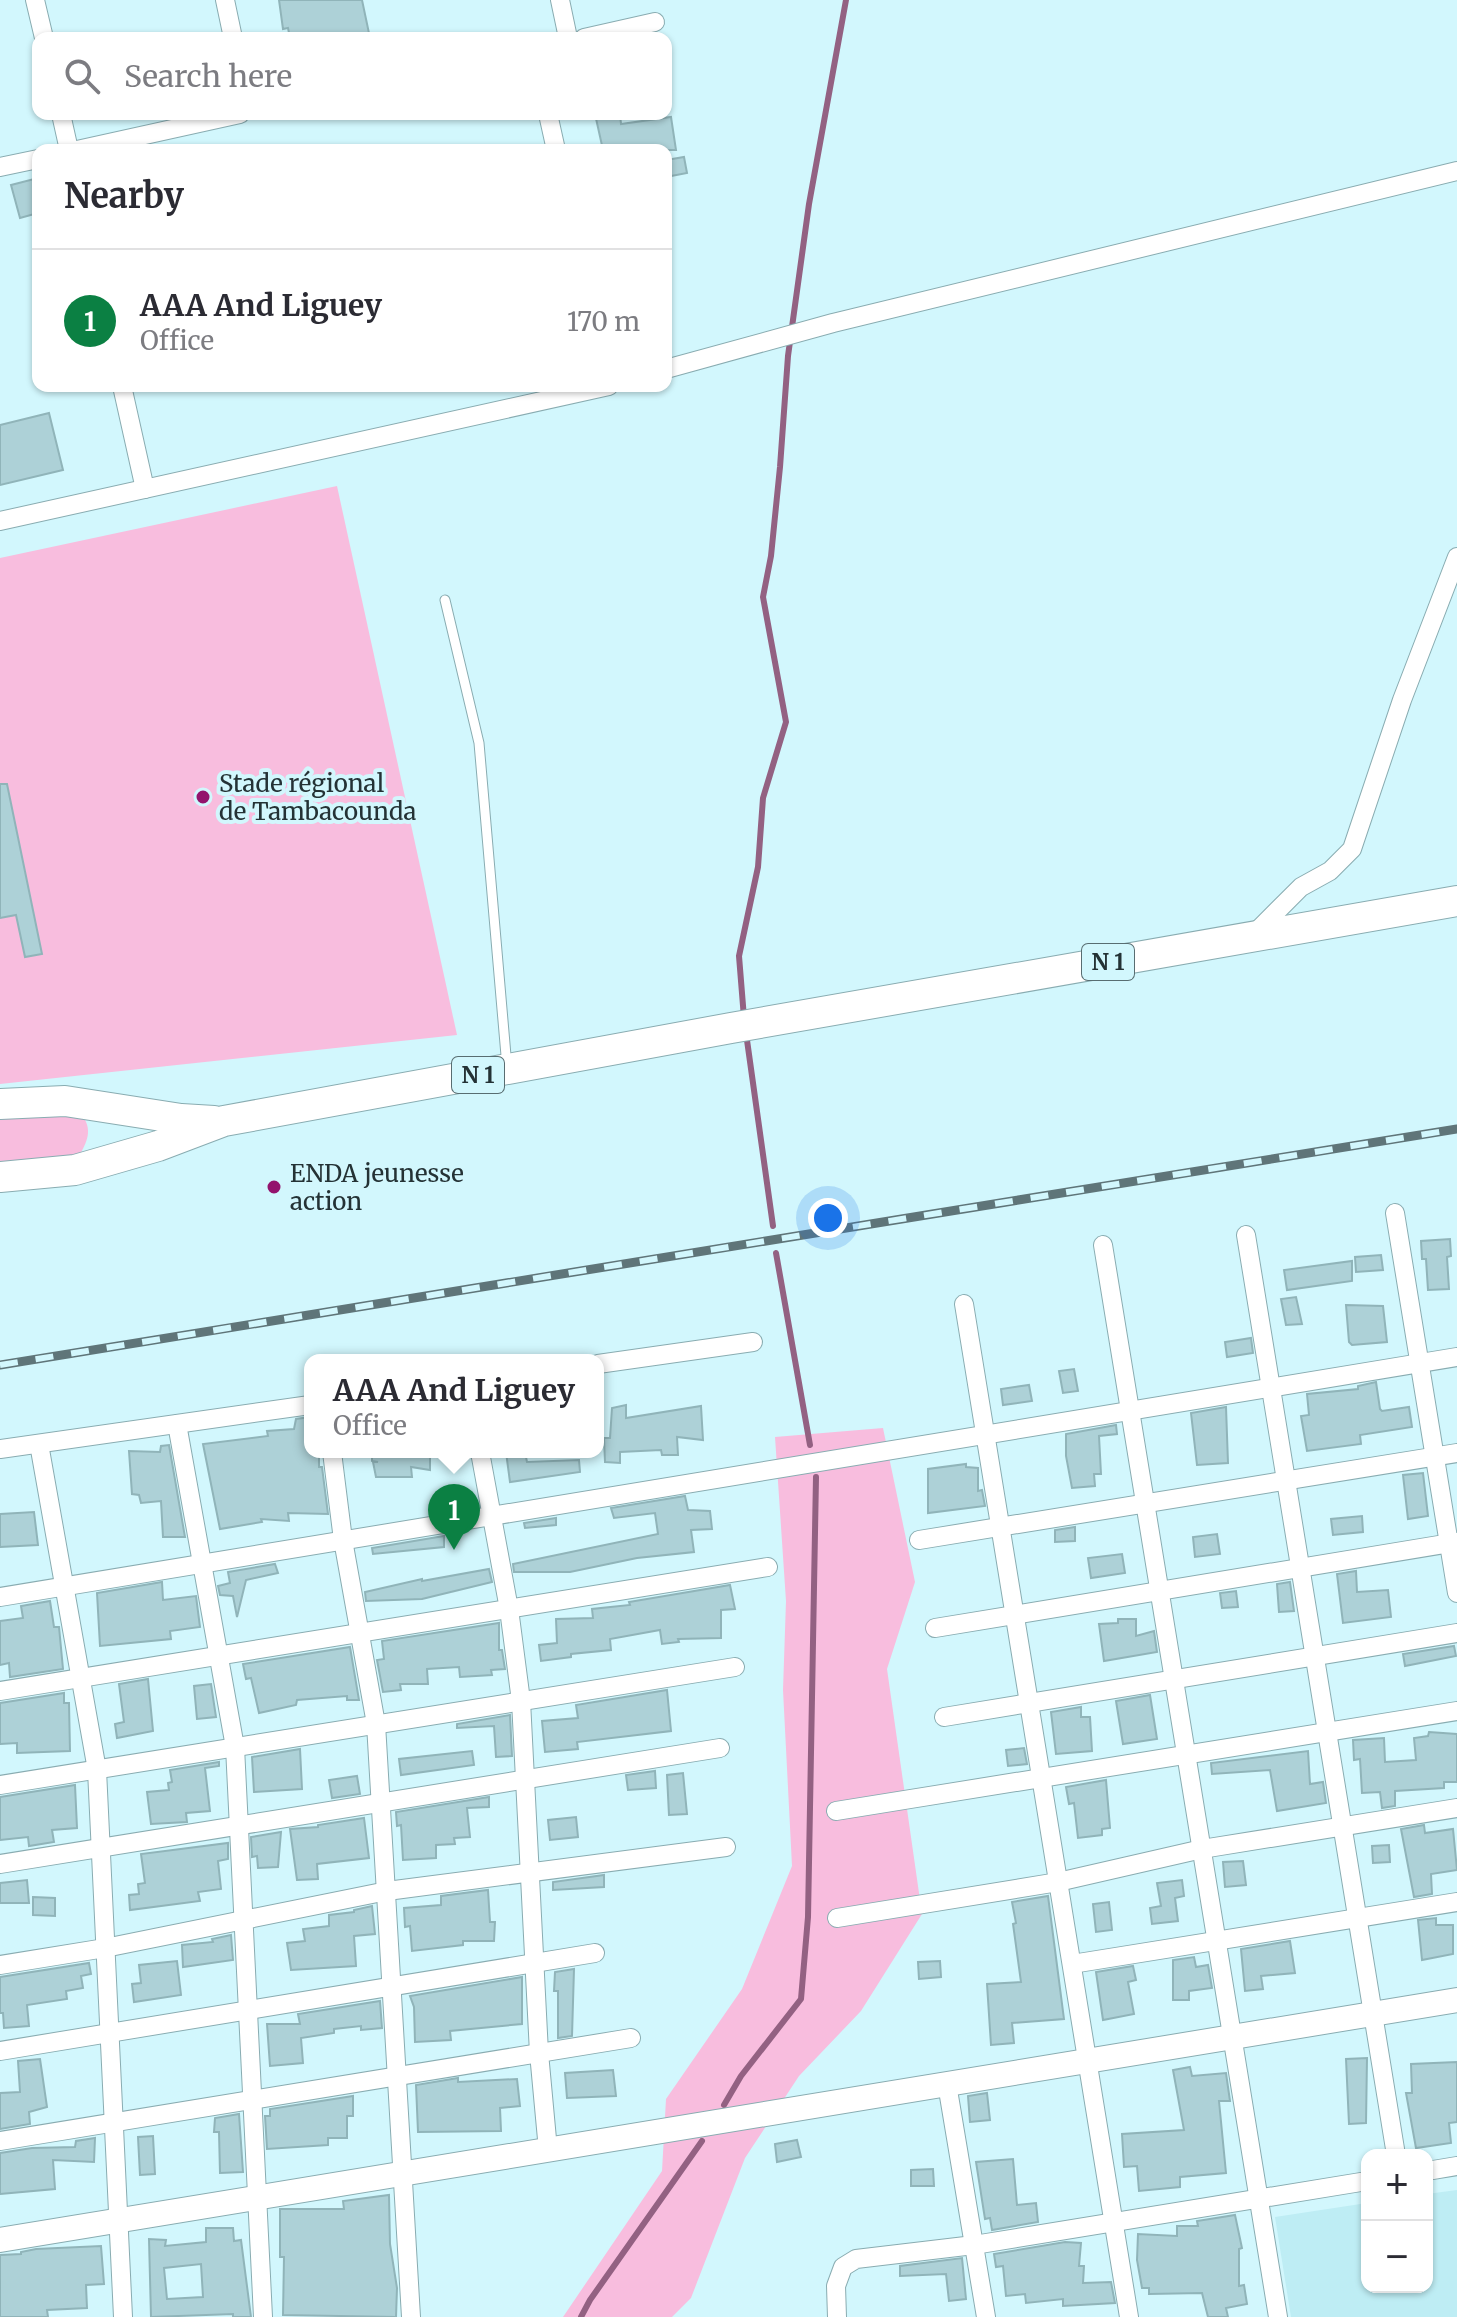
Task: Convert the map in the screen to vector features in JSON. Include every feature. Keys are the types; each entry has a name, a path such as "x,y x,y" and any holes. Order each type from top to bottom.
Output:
{"highway":[{"name":"N 1","path":"0,1177 75,1170 168,1143 224,1121 1457,901"},
{"name":"N 1","path":"0,1104 65,1101 181,1119 224,1121"}],"street":[{"path":"35,0 43,32"},
{"path":"225,0 232,32"},
{"path":"560,0 567,32"},
{"path":"611,32 655,22"},
{"path":"62,120 68,144"},
{"path":"104,144 213,120"},
{"path":"549,120 555,144"},
{"path":"0,167 32,160"},
{"path":"672,367 833,323 1457,171"},
{"path":"123,392 145,489"},
{"path":"0,521 582,392"},
{"path":"1251,937 1301,887 1330,871 1352,849 1402,700 1457,557"},
{"path":"1395,1213 1435,1456 1453,1543 1457,1593"},
{"path":"1246,1235 1395,2149"},
{"path":"1103,1245 1278,2317"},
{"path":"964,1304 1129,2317"},
{"path":"604,1363 753,1342"},
{"path":"0,1597 1457,1357"},
{"path":"0,1449 304,1406"},
{"path":"177,1424 235,1747 263,2317"},
{"path":"39,1444 97,1770 123,2317"},
{"path":"919,1540 1457,1453"},
{"path":"333,1458 343,1540 376,1724 411,2317"},
{"path":"481,1458 509,1609 521,1701 539,2053 548,2150"},
{"path":"935,1628 1453,1543"},
{"path":"0,1691 768,1567"},
{"path":"944,1717 1457,1633"},
{"path":"0,1785 735,1667"},
{"path":"836,1811 1457,1711"},
{"path":"0,1864 720,1748"},
{"path":"837,1918 1058,1882 1202,1849 1457,1808"},
{"path":"0,1965 105,1948 387,1891 726,1847"},
{"path":"1072,1964 1457,1902"},
{"path":"0,2051 595,1953"},
{"path":"0,2240 1457,2000"},
{"path":"0,2141 631,2038"},
{"path":"947,2084 986,2317"},
{"path":"1433,2170 1457,2166"},
{"path":"837,2317 836,2286 843,2267 856,2259 974,2245 1361,2182"}],"lane":[{"path":"445,600 479,743 507,1070"}],"shaded area":[{"name":"Stade régional de Tambacounda","path":"337,486 457,1035 0,1084 0,558"},
{"path":"0,1111 82,1115 88,1131 86,1141 79,1156 0,1168"},
{"path":"883,1428 915,1582 887,1669 922,1914 861,2011 799,2076 745,2158 691,2298 672,2317 563,2317 662,2171 666,2099 742,1989 792,1866 783,1690 786,1601 775,1437"},
{"path":"1457,2190 1457,2317 1291,2317 1275,2217 1361,2204 1361,2293 1433,2293 1433,2193"}],"building":[{"path":"279,0 362,0 369,32 289,32 288,28 283,29"},
{"path":"596,120 621,120 621,124 671,120 676,150 672,150 672,144 602,144"},
{"path":"684,157 687,173 672,176 672,159"},
{"path":"32,180 32,215 20,218 11,185"},
{"path":"49,413 63,470 0,485 0,425"},
{"path":"0,784 7,784 42,954 25,957 16,915 0,918"},
{"path":"1450,1239 1451,1256 1447,1257 1449,1289 1428,1290 1426,1259 1422,1259 1421,1241"},
{"path":"1381,1255 1383,1270 1356,1272 1355,1257"},
{"path":"1352,1261 1352,1281 1287,1290 1284,1270"},
{"path":"1296,1297 1302,1324 1286,1325 1281,1299"},
{"path":"1346,1305 1383,1306 1387,1342 1352,1345 1349,1342"},
{"path":"1251,1338 1253,1353 1227,1357 1225,1342"},
{"path":"1074,1369 1078,1391 1063,1393 1059,1371"},
{"path":"1376,1382 1380,1409 1409,1407 1412,1427 1360,1435 1361,1444 1307,1451 1301,1416 1309,1415 1307,1394 1358,1389 1358,1386"},
{"path":"1029,1385 1032,1401 1003,1405 1001,1389"},
{"path":"626,1405 626,1418 701,1406 703,1440 677,1437 678,1455 662,1455 661,1450 620,1452 620,1463 605,1462 604,1438 610,1438 612,1408"},
{"path":"1226,1407 1228,1463 1197,1465 1191,1413"},
{"path":"304,1418 304,1458 319,1458 328,1514 288,1513 289,1521 261,1519 262,1522 220,1529 203,1444 268,1436 267,1431 294,1429 296,1419"},
{"path":"1116,1425 1117,1434 1099,1436 1101,1474 1094,1474 1095,1486 1072,1488 1066,1456 1066,1434"},
{"path":"169,1445 185,1537 163,1537 161,1501 141,1503 139,1495 132,1494 129,1451 160,1452 161,1446"},
{"path":"372,1458 430,1458 430,1470 411,1467 412,1477 376,1477 373,1462 378,1462 372,1461"},
{"path":"507,1458 526,1458 527,1462 579,1460 580,1472 510,1482"},
{"path":"966,1464 966,1467 978,1468 978,1491 982,1490 985,1506 928,1513 928,1469"},
{"path":"1423,1473 1428,1516 1408,1519 1403,1475"},
{"path":"685,1496 688,1510 710,1511 712,1529 691,1530 694,1552 637,1558 570,1572 514,1572 513,1564 658,1534 655,1513 614,1518 611,1508"},
{"path":"34,1512 38,1545 0,1547 0,1514"},
{"path":"1362,1516 1363,1532 1333,1535 1331,1519"},
{"path":"556,1518 556,1525 525,1528 524,1523"},
{"path":"1075,1527 1075,1541 1055,1542 1055,1530"},
{"path":"1217,1534 1220,1554 1195,1557 1193,1537"},
{"path":"444,1536 444,1547 373,1554 372,1548"},
{"path":"1122,1554 1125,1573 1091,1578 1088,1558"},
{"path":"275,1564 278,1573 246,1580 237,1617 233,1596 220,1595 218,1586 230,1583 228,1572"},
{"path":"489,1569 492,1582 422,1599 366,1601 365,1592"},
{"path":"1356,1571 1357,1592 1388,1590 1391,1617 1343,1623 1337,1574"},
{"path":"162,1582 163,1600 196,1596 200,1627 170,1631 171,1639 100,1646 97,1593"},
{"path":"1290,1582 1294,1611 1279,1612 1277,1584"},
{"path":"730,1585 735,1609 721,1610 721,1638 678,1639 679,1642 662,1644 660,1630 610,1639 611,1650 541,1661 539,1645 557,1643 556,1619 593,1618 592,1609 630,1605 629,1602"},
{"path":"1236,1591 1238,1607 1222,1608 1220,1593"},
{"path":"50,1601 54,1627 59,1627 63,1669 10,1677 9,1663 0,1665 0,1621 23,1618 21,1606"},
{"path":"1118,1619 1136,1619 1136,1636 1154,1631 1157,1652 1104,1661 1099,1624 1118,1623"},
{"path":"499,1623 499,1650 502,1650 505,1669 491,1670 492,1675 460,1677 459,1667 427,1669 428,1684 400,1684 401,1690 383,1692 377,1660 384,1659 382,1641"},
{"path":"1454,1646 1456,1656 1405,1666 1403,1654"},
{"path":"350,1647 359,1700 347,1700 347,1696 297,1700 296,1705 259,1713 251,1678 246,1679 243,1664"},
{"path":"148,1679 153,1731 117,1738 115,1724 124,1722 119,1684"},
{"path":"211,1684 216,1717 197,1719 194,1686"},
{"path":"667,1690 671,1731 577,1742 578,1749 545,1752 542,1721 578,1718 576,1705"},
{"path":"64,1693 64,1703 69,1703 70,1751 17,1753 17,1743 0,1744 0,1703"},
{"path":"1150,1695 1157,1739 1123,1744 1116,1701"},
{"path":"1081,1707 1081,1717 1090,1717 1092,1751 1056,1754 1051,1712"},
{"path":"510,1715 512,1756 496,1757 494,1726 457,1728 457,1724"},
{"path":"1429,1732 1457,1734 1457,1782 1444,1782 1444,1788 1395,1791 1395,1806 1382,1808 1380,1792 1362,1793 1360,1759 1354,1760 1353,1740 1384,1738 1385,1762 1416,1760 1414,1738 1428,1736"},
{"path":"1024,1748 1027,1764 1008,1766 1006,1750"},
{"path":"300,1749 302,1789 254,1792 252,1757"},
{"path":"472,1751 474,1765 401,1775 399,1759"},
{"path":"1308,1751 1310,1784 1323,1782 1326,1803 1277,1811 1270,1770 1212,1774 1211,1763"},
{"path":"219,1762 219,1766 205,1768 210,1811 186,1813 187,1822 151,1824 147,1792 169,1790 168,1783 172,1782 170,1770"},
{"path":"655,1771 656,1788 628,1790 626,1775"},
{"path":"683,1773 687,1814 669,1815 667,1775"},
{"path":"357,1776 360,1794 332,1798 329,1780"},
{"path":"1106,1780 1110,1828 1102,1829 1102,1835 1078,1838 1074,1803 1069,1804 1066,1787"},
{"path":"75,1785 77,1828 52,1830 54,1842 29,1846 28,1837 0,1840 0,1797"},
{"path":"489,1797 489,1807 467,1808 470,1837 454,1838 455,1844 436,1845 436,1858 403,1860 401,1825 397,1826 396,1812"},
{"path":"576,1817 578,1837 550,1840 548,1820"},
{"path":"364,1818 369,1858 317,1864 318,1879 297,1880 290,1829"},
{"path":"1424,1825 1425,1833 1453,1829 1457,1870 1431,1874 1432,1894 1414,1897 1401,1829"},
{"path":"281,1832 278,1867 258,1868 257,1856 252,1857 251,1837"},
{"path":"228,1843 228,1859 218,1861 221,1889 198,1892 200,1901 130,1910 129,1895 139,1894 138,1884 145,1883 141,1854"},
{"path":"1389,1845 1390,1862 1373,1863 1372,1846"},
{"path":"1243,1861 1246,1885 1225,1887 1223,1862"},
{"path":"604,1875 604,1887 553,1890 553,1882"},
{"path":"27,1880 29,1903 0,1903 0,1883"},
{"path":"1182,1880 1184,1896 1175,1898 1178,1921 1152,1924 1150,1908 1161,1906 1157,1883"},
{"path":"488,1890 490,1922 495,1922 494,1941 463,1941 463,1945 412,1951 410,1926 405,1927 404,1908 441,1905 441,1896"},
{"path":"1048,1896 1064,2019 1012,2023 1014,2043 991,2045 987,1984 1021,1982 1012,1902"},
{"path":"33,1897 55,1898 55,1916 33,1915"},
{"path":"1109,1902 1112,1930 1096,1932 1093,1904"},
{"path":"372,1906 375,1934 354,1936 356,1966 291,1970 287,1943 305,1941 303,1929 329,1926 329,1915"},
{"path":"1436,1918 1436,1925 1453,1925 1453,1954 1422,1960 1418,1920"},
{"path":"231,1935 233,1960 183,1967 182,1945 213,1942 212,1939"},
{"path":"1290,1941 1295,1973 1261,1976 1263,1989 1245,1991 1241,1949"},
{"path":"1194,1957 1196,1967 1208,1965 1212,1988 1189,1991 1189,2000 1173,2000 1173,1960"},
{"path":"177,1961 181,1995 134,2002 132,1984 141,1983 139,1965"},
{"path":"940,1961 941,1977 919,1979 918,1962"},
{"path":"89,1963 91,1974 81,1976 83,1988 66,1991 67,1999 27,2005 29,2026 4,2028 3,2013 0,2013 0,1977"},
{"path":"1133,1966 1136,1980 1128,1982 1134,2014 1103,2020 1096,1972"},
{"path":"574,1969 572,2036 558,2038 555,1972"},
{"path":"522,1977 522,2024 450,2031 451,2040 415,2042 414,2007 410,1996"},
{"path":"380,2001 382,2028 361,2030 361,2026 334,2029 334,2033 301,2038 303,2063 270,2066 267,2024 300,2024 298,2014"},
{"path":"1367,2058 1366,2123 1349,2124 1346,2059"},
{"path":"40,2059 47,2107 29,2112 30,2124 0,2129 0,2093 20,2092 18,2061"},
{"path":"1457,2062 1457,2122 1449,2123 1451,2143 1416,2148 1406,2093 1412,2093 1411,2064"},
{"path":"1190,2067 1192,2076 1226,2073 1230,2101 1219,2101 1226,2173 1180,2177 1180,2187 1139,2191 1137,2166 1124,2167 1122,2134 1184,2130 1173,2070"},
{"path":"613,2070 616,2096 567,2098 565,2073"},
{"path":"458,2078 458,2082 517,2079 520,2106 500,2108 501,2131 418,2132 416,2085"},
{"path":"987,2093 990,2120 970,2122 968,2096"},
{"path":"353,2096 353,2116 347,2116 347,2138 328,2138 328,2145 267,2149 265,2116 270,2116 270,2109"},
{"path":"239,2114 243,2172 220,2173 219,2132 214,2132 215,2118"},
{"path":"153,2136 155,2174 140,2175 138,2137"},
{"path":"95,2138 94,2162 53,2160 55,2189 0,2194 0,2153 32,2148 75,2147 76,2141"},
{"path":"797,2140 801,2157 777,2162 775,2144"},
{"path":"1013,2159 1017,2205 1036,2203 1038,2222 992,2230 990,2218 985,2219 976,2162"},
{"path":"933,2169 934,2186 911,2186 911,2170"},
{"path":"389,2195 390,2244 397,2288 396,2317 283,2315 284,2257 280,2257 280,2209 344,2209 343,2201"},
{"path":"1235,2215 1242,2248 1239,2249 1239,2286 1244,2285 1247,2304 1226,2308 1228,2317 1208,2317 1202,2293 1149,2294 1149,2288 1142,2288 1137,2260 1138,2234 1177,2236 1177,2226 1198,2226 1197,2221"},
{"path":"206,2228 233,2228 234,2241 241,2240 251,2317 233,2317 233,2314 151,2317 149,2239 166,2240 165,2246 206,2242","holes":["201,2264 203,2297 167,2299 164,2268"]},
{"path":"1065,2242 1081,2243 1079,2266 1084,2266 1083,2283 1111,2282 1115,2303 1063,2306 1063,2299 1026,2303 1025,2294 1006,2296 1003,2266 996,2267 994,2254"},
{"path":"101,2246 104,2284 86,2285 87,2308 47,2310 48,2317 0,2317 0,2255 21,2254 36,2249"},
{"path":"962,2258 966,2299 949,2301 946,2274 900,2276 900,2266"}],"waterway":[{"path":"744,1018 739,956 758,867 763,798 786,722 763,597 771,556 788,356 809,204 846,0"},
{"path":"746,1033 773,1226"},
{"path":"776,1253 810,1445"},
{"path":"724,2105 741,2076 801,1999 808,1917 816,1477"},
{"path":"581,2317 702,2141"}],"railway":[{"path":"0,1365 1457,1129"}],"place":[{"name":"Stade régional de Tambacounda","path":"203,797"},
{"name":"ENDA jeunesse action","path":"274,1187"},
{"name":"AAA And Liguey","path":"454,1550"}]}
